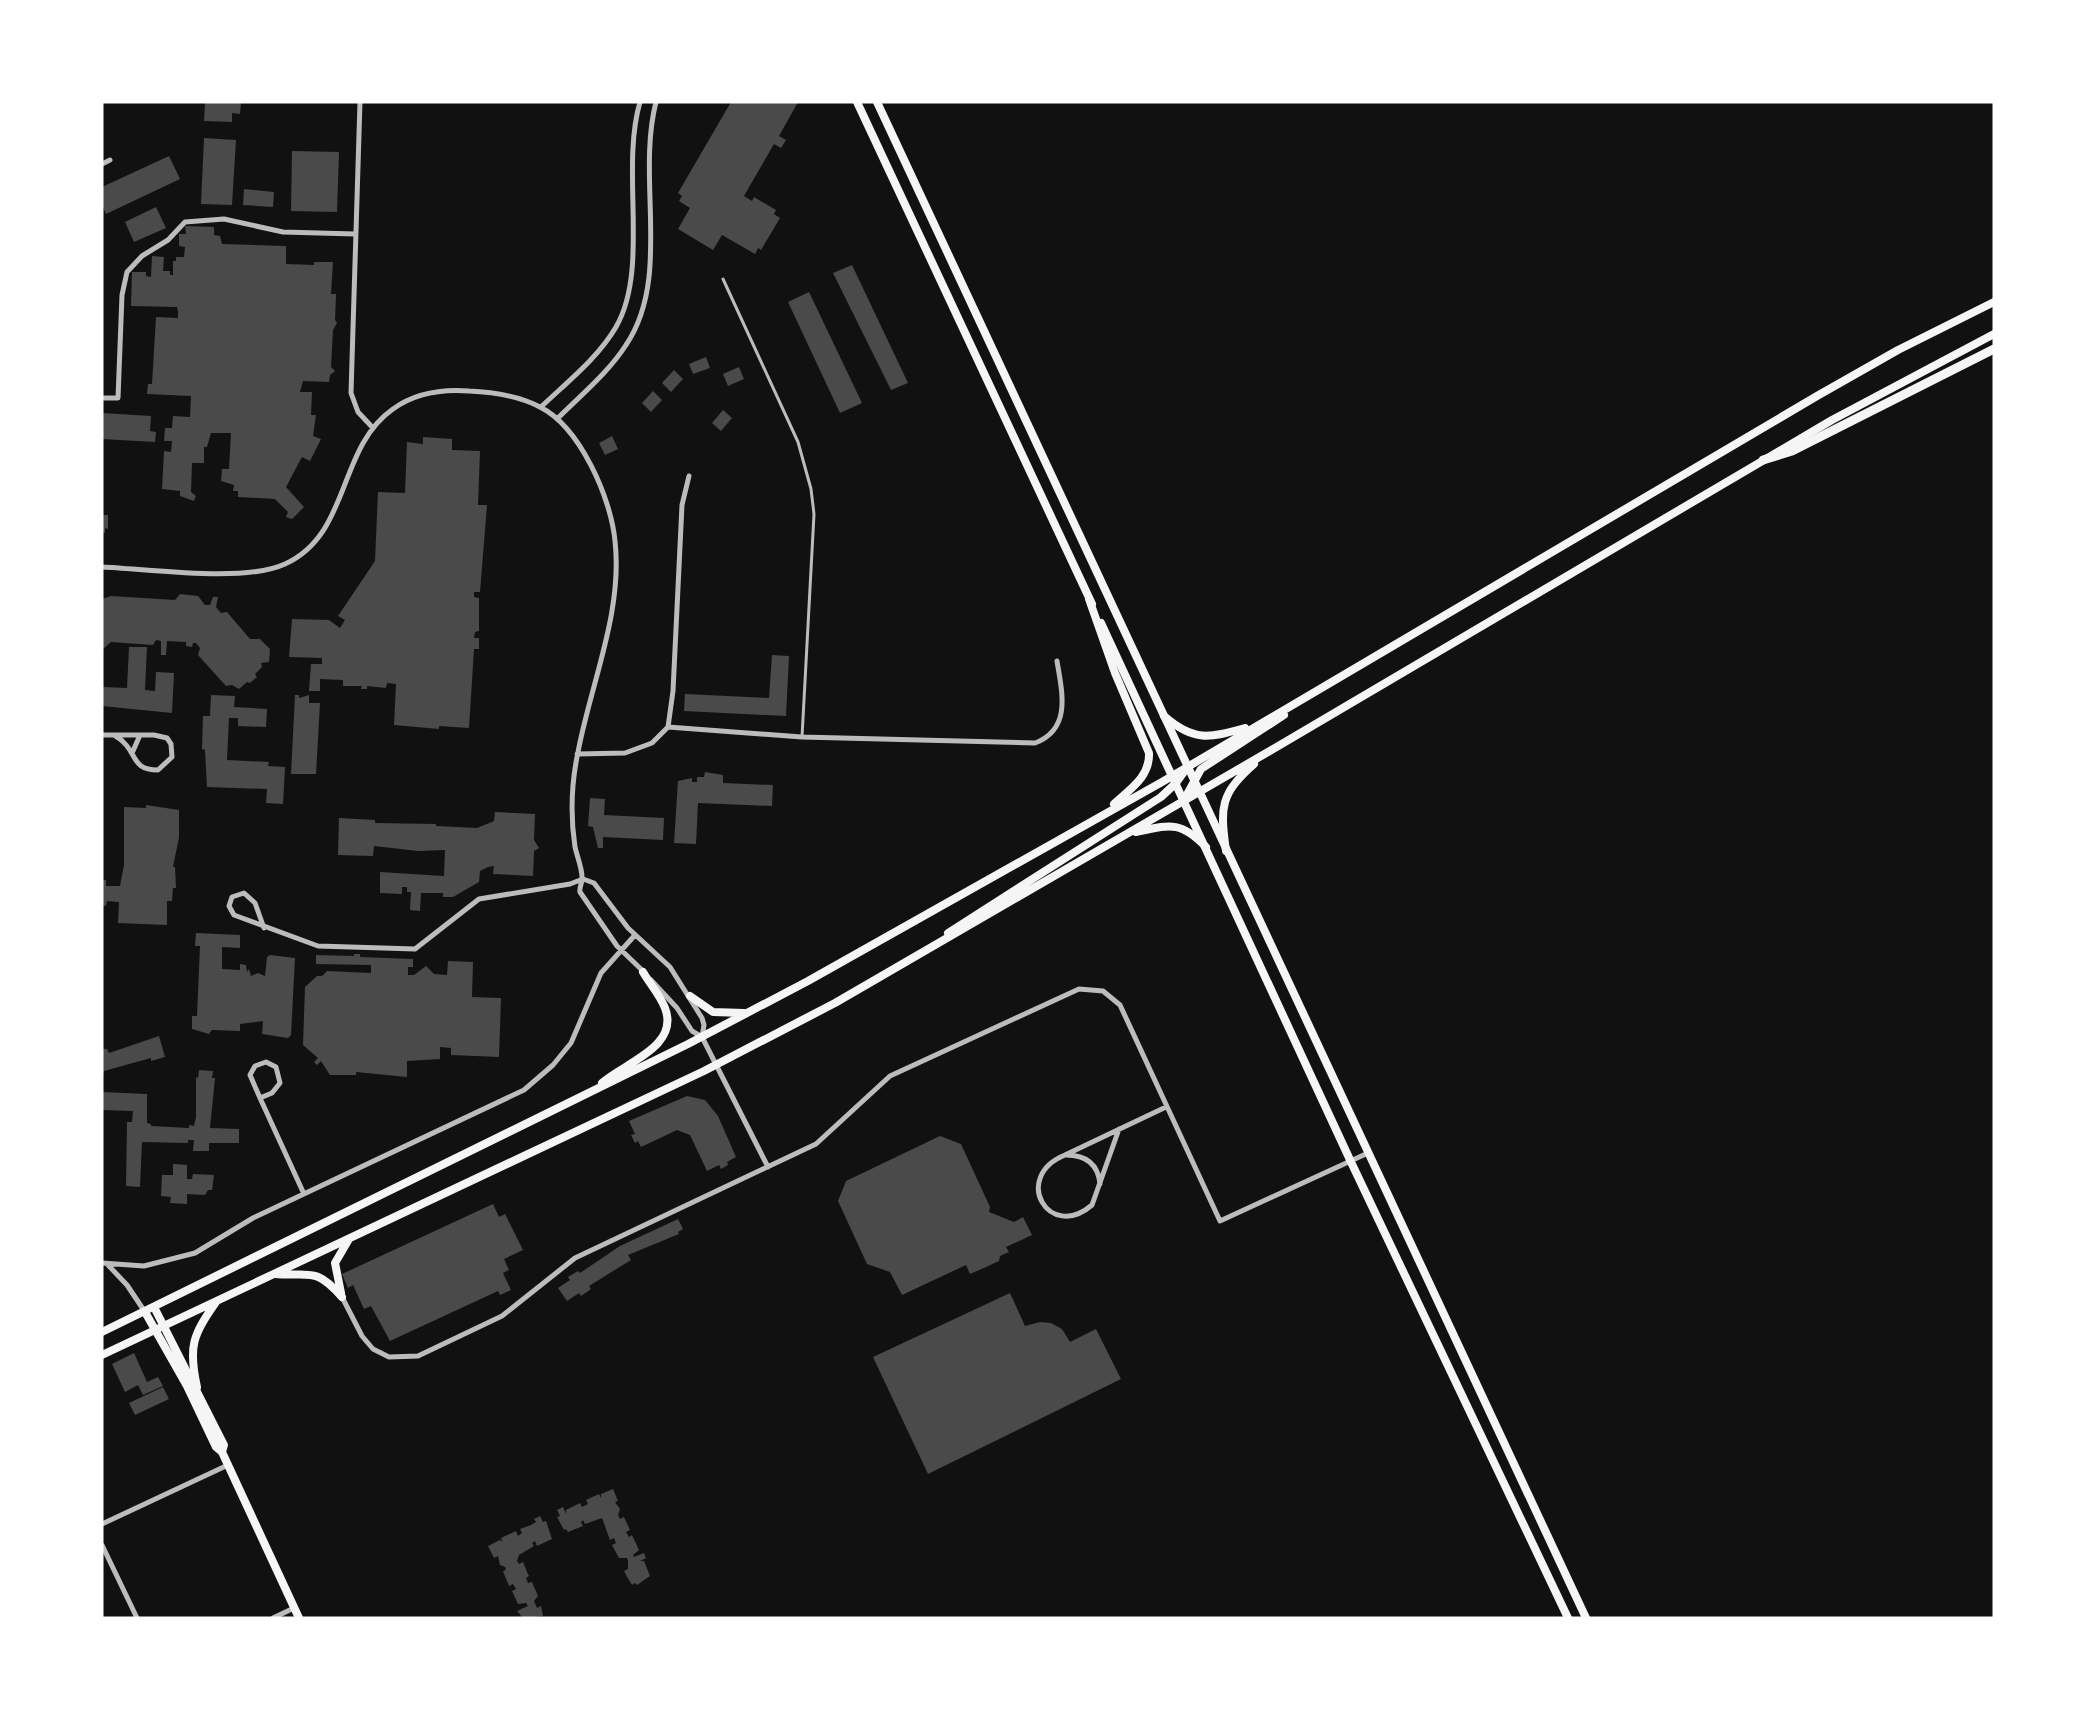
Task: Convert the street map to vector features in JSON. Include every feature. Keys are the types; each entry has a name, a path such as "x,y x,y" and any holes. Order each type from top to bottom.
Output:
{"highway":[{"path":"1763,460 1792,451 1994,349"}],"main road":[{"path":"857,102 1175,779 1351,1162 1568,1618"},
{"path":"877,102 1586,1618"},
{"path":"874,982 896,965 1161,797 1187,766 1817,396 1898,350 1994,302"},
{"path":"102,1355 716,1065 874,982 1763,460 1893,385 1994,334"},
{"path":"1089,599 1114,673 1144,736 1149,759 1143,777 1103,815"},
{"path":"1184,800 1201,769 1324,685"},
{"path":"1164,716 1181,731 1193,735 1219,735 1257,725"},
{"path":"1226,850 1222,805 1238,779 1268,752"},
{"path":"102,1332 702,1037 1004,873 1103,815 1175,779"},
{"path":"1126,834 1166,826 1179,826 1194,835 1206,847"},
{"path":"595,1089 619,1068 650,1053 662,1039 666,1011 643,972"},
{"path":"690,996 706,1009 719,1013 747,1013"},
{"path":"342,1297 335,1263 349,1238"},
{"path":"274,1274 313,1274 329,1282 342,1297"},
{"path":"197,1387 192,1353 194,1336 217,1301"},
{"path":"154,1307 197,1387 224,1445 222,1452"},
{"path":"145,1311 216,1448 222,1452 299,1618"}],"street":[{"path":"360,102 351,393 358,412 373,428"},
{"path":"541,407 610,337 625,305 630,284 633,141 640,102"},
{"path":"557,419 619,355 633,335 643,310 649,274 649,137 656,102"},
{"path":"102,164 110,160"},
{"path":"102,398 118,398 122,295 128,272 142,256 168,240 185,222 224,219 283,232 355,234"},
{"path":"102,567 236,574 285,565 312,547 324,534 335,513 363,442 373,428 394,408 408,401 445,391 495,393 541,407 557,419 579,446 596,476 611,516 617,557 610,615 577,754 571,810 583,879 579,886 580,892 620,949 678,1008 692,1031 702,1037 768,1167"},
{"path":"577,754 625,753 652,743 668,727 673,691 682,505 689,476"},
{"path":"668,727 802,737 1035,743 1053,733 1062,716 1057,661"},
{"path":"102,735 140,735 167,738 171,744 172,757 163,767 151,770 138,766 133,745 140,735"},
{"path":"114,735 133,751"},
{"path":"264,928 257,907 247,894 238,893 230,899 230,909 234,915 264,928 318,946 415,950 479,899 570,884 583,879 594,883 635,934 663,960 690,996 704,1025 702,1037"},
{"path":"104,1264 144,1266 183,1257 206,1248 253,1218 506,1100 535,1083 571,1043 601,973 635,934"},
{"path":"342,1297 362,1336 373,1349 388,1357 418,1356 502,1316 575,1257 823,1139 876,1086 890,1076 1079,989 1103,991 1120,1005 1220,1221 1368,1153"},
{"path":"260,1098 272,1093 280,1083 276,1067 266,1062 255,1066 250,1076 260,1098 304,1194"},
{"path":"1119,1129 1092,1205 1075,1216 1060,1216 1048,1209 1039,1196 1038,1180 1047,1165 1065,1155 1119,1129 1166,1107"},
{"path":"1065,1155 1081,1156 1093,1164 1099,1175 1100,1187"},
{"path":"104,1264 127,1285 145,1311"},
{"path":"102,1524 228,1465"},
{"path":"102,1545 137,1618"},
{"path":"273,1618 294,1608"}],"lane":[{"path":"723,279 798,442 811,489 814,514 802,737"}],"building":[{"path":"205,102 241,102 240,114 232,113 232,122 204,121"},
{"path":"731,102 798,102 779,136 786,140 781,148 774,144 744,196 752,201 754,197 776,210 774,214 780,218 761,250 758,248 755,254 722,235 713,250 678,229 690,208 679,201 682,196 678,193"},
{"path":"204,138 236,140 232,205 201,204"},
{"path":"292,151 339,152 337,212 291,211"},
{"path":"169,156 180,179 106,214 102,205 102,187"},
{"path":"244,189 274,192 273,207 243,205"},
{"path":"156,207 166,228 134,242 125,222"},
{"path":"185,226 214,227 214,235 220,236 222,244 286,246 286,264 314,265 314,262 333,262 331,294 336,294 335,320 337,323 333,330 331,367 335,371 330,375 329,382 303,381 300,392 312,392 311,415 316,415 313,436 321,439 310,461 302,457 286,487 304,507 292,519 286,517 288,512 275,499 238,497 238,491 233,491 234,485 221,481 222,469 229,469 231,433 211,433 207,447 204,447 204,463 192,463 191,492 196,496 194,501 180,496 180,491 162,489 164,451 171,452 172,441 164,441 165,428 172,428 173,416 190,417 191,396 147,394 148,384 152,384 156,317 178,318 178,311 177,307 131,306 132,272 146,272 146,276 151,277 152,256 164,257 163,271 170,271 170,275 173,275 173,261 176,261 176,257 184,257 185,247 179,246 179,234 186,234"},
{"path":"852,265 908,383 891,390 833,273"},
{"path":"809,292 862,403 840,413 788,302"},
{"path":"706,357 710,368 693,374 689,364"},
{"path":"739,367 744,379 728,386 723,374"},
{"path":"674,370 683,379 671,392 662,383"},
{"path":"653,391 662,400 651,412 642,403"},
{"path":"723,410 732,418 721,431 712,423"},
{"path":"102,413 151,416 150,431 156,432 155,442 102,439"},
{"path":"612,436 618,449 605,455 599,443"},
{"path":"423,437 452,439 452,450 480,451 478,505 487,505 480,592 474,592 474,597 479,598 479,631 475,632 474,638 479,638 479,649 474,649 469,728 439,726 439,729 394,725 396,684 387,683 386,688 367,686 367,689 361,689 362,686 343,686 343,680 320,679 320,691 309,691 311,664 322,664 322,658 289,657 292,619 329,620 340,628 345,620 338,616 375,561 378,492 405,493 407,442 423,444"},
{"path":"102,515 108,515 108,529 105,528 105,533 102,532"},
{"path":"180,594 198,596 205,605 210,605 213,597 218,597 216,607 221,613 227,612 250,639 260,639 270,649 269,662 261,663 262,667 255,674 257,677 250,683 247,682 239,689 232,685 226,686 198,655 200,648 196,643 193,643 192,647 186,646 186,642 167,641 166,655 161,655 161,641 156,640 153,645 111,642 102,650 102,599 111,596 175,600"},
{"path":"129,647 147,647 145,690 155,691 156,672 174,673 172,713 102,706 102,687 127,688"},
{"path":"772,655 789,656 786,716 684,711 685,694 769,698"},
{"path":"211,695 235,696 234,707 267,709 266,727 238,726 238,718 229,718 227,760 269,762 268,766 285,767 283,804 266,803 267,789 207,787 205,750 202,749 203,716 210,716"},
{"path":"295,695 299,695 299,698 309,695 309,703 320,703 316,774 291,774"},
{"path":"705,772 723,775 723,783 773,785 772,806 698,803 696,844 674,843 678,781 692,778 692,782 697,782 697,777 704,777"},
{"path":"590,798 605,799 604,815 664,818 663,840 603,837 603,848 598,848 593,827 588,826"},
{"path":"146,805 179,810 179,837 173,867 175,867 176,888 173,888 172,901 167,901 167,925 118,923 119,902 107,901 106,906 102,905 102,880 106,880 106,886 120,886 124,865 124,807 146,808"},
{"path":"495,812 535,814 534,840 539,848 534,851 533,876 493,874 494,866 488,867 480,871 479,882 453,897 443,897 443,893 421,893 420,911 410,910 411,892 407,892 407,887 402,887 402,894 380,893 380,872 444,876 445,850 418,851 374,846 373,856 338,855 339,818 375,820 375,823 436,824 436,826 477,828 494,821"},
{"path":"196,933 240,935 240,948 222,947 222,969 240,970 240,964 246,965 247,972 249,969 251,976 258,973 265,976 267,957 270,955 295,958 291,1035 288,1038 262,1034 263,1021 240,1024 240,1031 212,1030 209,1034 192,1029 192,1016 197,1016 200,946 195,946"},
{"path":"354,954 360,954 360,957 413,959 413,967 408,967 408,975 414,975 426,966 434,974 447,975 448,961 473,962 472,997 501,998 499,1057 451,1055 451,1048 440,1047 440,1059 407,1061 407,1077 356,1072 356,1075 330,1075 321,1061 317,1065 314,1062 318,1058 303,1045 305,987 317,976 322,976 327,971 371,973 371,965 316,964 316,955 354,956"},
{"path":"159,1036 165,1057 151,1061 151,1058 104,1071 102,1080 102,1049 107,1049 109,1053"},
{"path":"199,1070 213,1071 212,1078 215,1078 210,1128 239,1129 239,1143 209,1143 209,1151 193,1151 194,1140 188,1140 188,1143 142,1142 140,1187 126,1186 127,1122 132,1122 133,1111 102,1110 102,1092 147,1094 147,1123 151,1126 189,1128 189,1125 194,1126 196,1117 196,1077 198,1078"},
{"path":"687,1096 705,1100 718,1116 736,1157 721,1169 719,1165 707,1171 690,1135 677,1130 641,1147 638,1141 635,1143 631,1135 635,1134 629,1121"},
{"path":"940,1136 961,1144 990,1207 989,1212 1014,1222 1023,1217 1032,1235 1006,1247 1009,1252 1000,1256 999,1261 984,1268 970,1274 966,1265 902,1295 890,1272 867,1264 838,1201 846,1181"},
{"path":"173,1164 187,1165 187,1179 192,1179 193,1174 214,1175 212,1190 208,1190 205,1195 187,1194 187,1204 170,1203 171,1197 161,1196 162,1175 173,1175"},
{"path":"493,1204 499,1217 505,1214 523,1250 504,1259 509,1270 503,1273 511,1290 500,1295 498,1291 390,1341 371,1306 364,1309 353,1285 348,1288 342,1274"},
{"path":"678,1219 683,1229 678,1232 679,1234 628,1255 631,1260 589,1286 591,1289 581,1296 579,1293 567,1301 558,1288 570,1280 568,1277 578,1271 580,1273 620,1246"},
{"path":"1010,1293 1025,1326 1040,1322 1051,1323 1062,1329 1070,1342 1096,1329 1121,1379 928,1474 873,1357"},
{"path":"134,1353 147,1382 158,1377 163,1386 143,1395 138,1385 125,1392 112,1364"},
{"path":"163,1387 169,1399 135,1415 129,1403"},
{"path":"613,1489 618,1501 615,1502 620,1509 618,1515 620,1519 624,1517 630,1530 626,1532 629,1537 632,1535 639,1550 633,1555 634,1557 644,1553 646,1558 640,1561 644,1561 650,1576 637,1585 635,1583 632,1585 626,1575 624,1571 628,1569 627,1558 619,1558 612,1545 616,1543 614,1538 610,1540 602,1518 585,1524 583,1520 581,1522 583,1526 568,1532 564,1530 557,1517 560,1516 557,1510 563,1507 566,1514 566,1510 580,1503 582,1507 588,1504 586,1500 599,1494 601,1498 601,1494"},
{"path":"540,1516 543,1522 546,1521 552,1539 537,1546 535,1541 532,1543 534,1546 519,1555 517,1561 519,1564 523,1562 529,1576 526,1578 528,1583 532,1582 538,1596 534,1601 537,1608 541,1606 543,1616 523,1618 517,1611 528,1606 526,1603 518,1604 512,1591 516,1589 513,1584 509,1586 503,1571 506,1570 505,1567 500,1565 498,1556 494,1558 488,1546 500,1540 503,1542 501,1538 516,1531 518,1536 522,1533 520,1529 536,1522 534,1519"}]}
